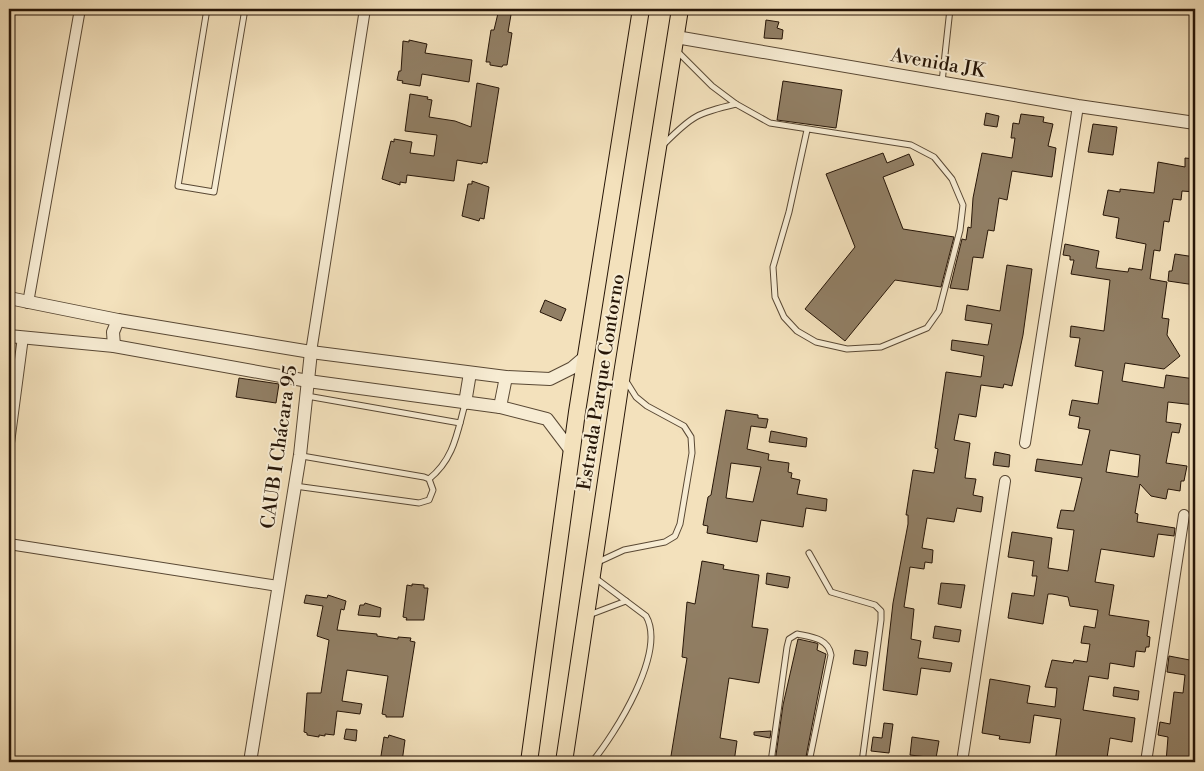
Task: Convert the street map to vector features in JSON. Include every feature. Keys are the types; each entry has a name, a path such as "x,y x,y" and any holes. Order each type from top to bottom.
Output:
{"highway":[{"name":"Estrada Parque Contorno","path":"530,761 586,356 641,9"},
{"name":"Estrada Parque Contorno","path":"564,762 622,374 680,9"}],"street":[{"path":"28,303 80,9"},
{"path":"363,9 311,352 506,377 550,379 572,368 586,356"},
{"name":"Avenida JK","path":"675,43 942,82 1078,106 1195,123"},
{"path":"1026,443 1078,106"},
{"name":"CAUB I Chácara 95","path":"9,298 118,320 311,352 300,455 250,762"},
{"path":"114,346 113,332 118,320"},
{"path":"9,336 114,346 308,381 500,407 547,419 572,452"},
{"path":"9,444 23,337"},
{"path":"465,403 470,372"},
{"path":"500,407 506,377"},
{"path":"962,762 1005,481"},
{"path":"1146,762 1184,515"},
{"path":"9,544 278,586"}],"lane":[{"path":"207,9 178,186 214,192 244,9"},
{"path":"942,82 950,9"},
{"path":"675,43 699,76 736,104 770,123 911,145 934,157 952,179 963,205 960,230 939,311 927,328 908,338 881,346 847,349 816,342 797,331 784,317 775,297 773,267 789,212 806,130"},
{"path":"658,150 691,118 706,111 736,104"},
{"path":"592,762 618,726 646,665 651,623 646,616 626,601 593,570 624,550 665,542 675,536 680,524 692,454 690,437 684,426 656,411 636,397 622,374"},
{"path":"306,396 460,423"},
{"path":"430,479 440,470 453,451 465,403"},
{"path":"300,455 430,479"},
{"path":"294,486 420,503 429,500 433,490 430,479"},
{"path":"809,553 831,592 876,605 881,612 862,762"},
{"path":"586,616 626,601"},
{"path":"771,762 787,647 789,640 797,634 820,640 830,649 809,762"}],"building":[{"path":"499,9 512,9 508,32 512,33 507,65 502,67 490,65 490,62 486,62 491,30 494,30"},
{"path":"766,20 779,22 777,28 783,30 782,39 764,38"},
{"path":"409,40 427,44 425,53 472,60 469,82 422,74 420,86 402,83 403,81 397,80 399,71 401,71 403,41 409,42"},
{"path":"783,81 842,90 836,128 777,120"},
{"path":"477,83 499,88 487,163 457,160 454,181 407,175 406,183 400,182 400,185 382,179 391,141 394,142 394,139 412,142 410,153 434,156 437,135 405,131 410,94 428,97 427,99 432,100 429,117 455,121 471,127"},
{"path":"986,113 999,116 997,127 984,125"},
{"path":"1021,114 1044,117 1043,122 1053,124 1048,146 1056,148 1052,177 1012,171 1007,200 999,198 994,231 988,230 983,258 973,257 968,290 950,288 962,239 966,240 968,227 971,228 973,198 982,153 1012,158 1015,138 1011,138 1013,123 1019,124"},
{"path":"1093,124 1117,127 1113,155 1088,152"},
{"path":"883,153 887,163 909,154 914,165 883,177 903,229 954,237 941,287 895,280 845,341 805,309 855,247 826,174"},
{"path":"1185,158 1195,159 1195,192 1182,191 1181,200 1173,199 1169,222 1164,221 1160,251 1154,250 1150,279 1167,282 1162,318 1169,319 1167,335 1180,356 1164,369 1125,363 1122,381 1164,388 1166,375 1195,379 1195,405 1168,402 1166,422 1181,424 1179,433 1172,432 1166,463 1187,466 1184,481 1181,481 1180,491 1168,489 1166,499 1151,496 1140,484 1135,513 1138,514 1137,522 1175,528 1174,536 1158,534 1154,557 1101,549 1095,582 1114,585 1109,615 1149,621 1147,636 1150,637 1149,647 1146,647 1145,652 1136,651 1134,667 1110,663 1108,679 1089,676 1083,710 1135,718 1132,742 1110,738 1107,758 1100,757 1099,762 1055,762 1061,719 1034,715 1030,743 999,739 1000,736 982,733 990,679 1030,686 1027,703 1055,707 1057,688 1045,687 1052,660 1073,663 1074,660 1087,662 1090,644 1081,643 1084,626 1095,628 1098,610 1070,606 1068,597 1052,594 1048,594 1043,624 1008,618 1012,593 1034,596 1037,576 1032,576 1034,561 1008,557 1012,532 1052,538 1048,568 1068,571 1074,530 1057,528 1061,510 1074,511 1082,478 1035,471 1037,459 1082,465 1090,430 1078,428 1080,417 1069,415 1072,400 1098,404 1103,371 1075,366 1080,338 1070,337 1071,326 1104,331 1110,280 1071,274 1074,260 1070,260 1070,256 1063,255 1065,244 1099,251 1096,268 1128,272 1129,268 1142,270 1146,244 1116,238 1119,218 1103,215 1108,190 1120,192 1120,189 1154,193 1158,162 1185,167","holes":["1110,450 1140,455 1138,477 1106,472"]},
{"path":"472,181 489,187 484,219 480,218 479,221 462,216 468,184 472,184"},
{"path":"1175,254 1195,257 1195,285 1168,281 1169,271 1172,271"},
{"path":"1007,265 1032,269 1023,335 1012,386 1004,384 1003,388 981,385 976,417 959,414 954,440 970,443 965,478 976,479 973,495 983,497 981,512 957,508 954,522 927,518 922,548 933,550 932,563 925,562 924,569 910,567 904,607 914,609 911,639 921,641 918,658 952,663 950,672 921,668 917,695 883,690 893,603 908,524 908,515 906,515 913,470 934,473 938,449 935,448 946,372 981,377 984,356 951,350 952,340 988,345 992,324 965,320 967,305 1000,311"},
{"path":"545,300 566,309 561,321 540,312"},
{"path":"239,378 279,384 276,403 236,397"},
{"path":"726,410 758,415 758,418 768,419 766,428 751,426 747,449 769,454 768,460 789,463 788,472 792,473 791,478 800,480 797,494 827,499 826,511 806,508 803,527 761,520 757,542 707,533 708,526 703,525 708,497 711,495","holes":["731,463 761,467 753,502 726,498"]},
{"path":"771,431 807,438 806,447 769,442"},
{"path":"995,452 1010,455 1009,467 993,465"},
{"path":"702,561 724,565 723,569 759,575 752,627 768,629 759,683 729,678 720,738 737,741 734,762 670,762 687,658 682,657 687,602 695,604"},
{"path":"767,573 790,577 788,588 766,584"},
{"path":"941,583 965,585 961,608 938,604"},
{"path":"412,584 424,585 424,588 428,588 424,620 406,620 407,618 403,617 407,585 412,586"},
{"path":"306,595 327,598 328,595 346,601 344,610 341,609 337,630 377,634 377,636 398,639 398,637 411,638 410,641 415,642 403,717 386,717 386,715 382,714 388,676 347,670 342,701 362,704 360,714 337,711 334,735 325,734 325,736 319,735 319,737 307,735 304,732 307,693 321,693 329,640 317,636 323,606 304,603"},
{"path":"365,603 381,608 380,617 358,615 360,605"},
{"path":"935,626 961,630 959,642 933,638"},
{"path":"798,639 818,644 817,650 826,654 805,762 775,762 783,705"},
{"path":"855,650 868,652 866,666 853,664"},
{"path":"1169,656 1195,661 1195,762 1166,762 1168,737 1158,735 1160,722 1170,724 1174,692 1183,693 1185,675 1167,672"},
{"path":"1114,687 1139,691 1138,700 1113,696"},
{"path":"884,723 893,724 889,753 871,751 873,737 882,738"},
{"path":"346,729 357,730 356,741 344,739"},
{"path":"771,731 770,738 754,735 754,732"},
{"path":"389,735 405,740 402,762 380,762 384,737 388,738"},
{"path":"912,737 939,741 936,758 910,755"}]}
